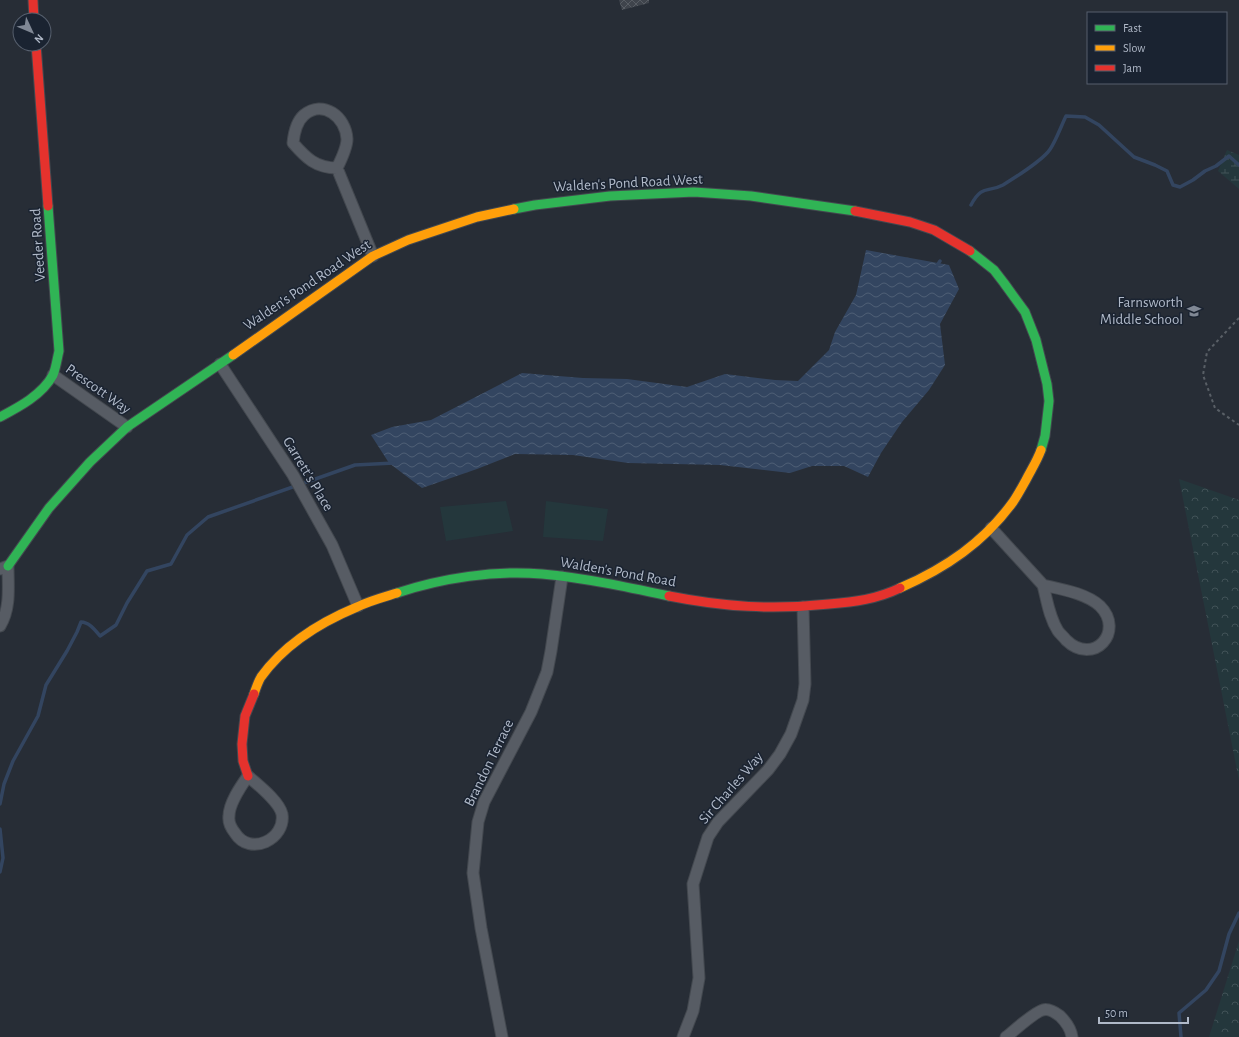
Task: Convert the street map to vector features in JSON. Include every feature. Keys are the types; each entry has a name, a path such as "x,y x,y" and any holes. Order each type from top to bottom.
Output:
{"street":[{"path":"33,0 34,12"},
{"name":"Veeder Road","path":"0,417 7,414 39,392 53,375 59,351 37,52"},
{"path":"337,168 327,168 317,164 304,156 293,143 295,129 303,115 313,110 322,109 333,112 344,125 347,140 337,168 373,256"},
{"name":"Walden's Pond Road West","path":"0,626 6,614 9,600 4,567 49,508 90,462 127,427 220,364 373,256 408,240 477,217 535,205 610,196 686,192 751,196 862,212 910,222 934,230 971,252 994,270 1025,312 1036,340 1047,384 1049,401 1046,436 1038,458 1014,501 977,542 955,559 906,586"},
{"name":"Garrett's Place","path":"220,364 294,475 332,545 358,606"},
{"name":"Prescott Way","path":"53,375 127,427"},
{"path":"991,528 1043,584 1051,618 1058,632 1072,645 1082,649 1090,650 1102,644 1110,629 1107,615 1099,605 1086,597 1043,584"},
{"name":"Walden's Pond Road","path":"248,776 243,761 242,744 245,716 260,678 279,656 302,638 327,622 358,606 418,586 449,579 506,574 541,574 598,581 698,602 765,608 802,608 860,601 888,594 906,586"},
{"name":"Brandon Terrace","path":"502,1037 481,928 473,873 478,822 484,802 531,712 547,672 562,577"},
{"name":"Sir Charles Way","path":"683,1037 693,1011 699,978 693,884 708,837 718,822 768,770 780,754 791,734 801,706 805,684 802,608"},
{"path":"248,776 272,798 282,815 281,825 276,835 268,841 256,845 251,845 237,837 230,826 229,816 236,793 248,776"},
{"path":"1006,1037 1044,1009 1054,1012 1065,1020 1071,1031 1072,1037"}],"path":[{"path":"1239,318 1207,352 1203,375 1215,408 1239,425"}],"green space":[{"path":"1227,150 1239,155 1239,189 1218,171"},
{"path":"1179,479 1239,500 1239,780"},
{"path":"506,501 513,531 446,541 440,507"},
{"path":"546,501 608,509 603,541 543,537"},
{"path":"1239,941 1239,1037 1209,1037"}],"water":[{"path":"866,250 949,265 959,289 940,324 945,365 929,390 902,422 881,453 868,477 844,466 812,466 790,473 720,465 628,463 573,455 515,454 422,488 389,463 371,435 392,427 431,420 522,373 583,378 627,379 687,387 725,374 798,381 829,350 835,332 856,295"}],"building":[{"path":"619,0 649,0 649,3 622,10"}],"waterway":[{"path":"971,205 979,194 986,190 1003,185 1044,156 1053,145 1066,116 1085,117 1099,125 1134,157 1167,171 1173,185 1180,187 1205,171 1216,166 1229,156 1239,165"},
{"path":"936,267 940,261"},
{"path":"0,804 4,784 13,761 38,716 46,685 67,651 81,622 89,625 100,636 116,625 127,603 147,571 171,564 187,535 208,517 355,465 394,463"},
{"path":"0,829 3,858 0,872"},
{"path":"1181,1037 1179,1013 1206,990 1219,971 1229,934 1239,913"}],"traffic: fast":[{"path":"514,209 610,196 694,192 751,196 855,211"},
{"path":"0,417 22,405 43,389 53,375 56,366 59,351 48,206"},
{"path":"970,251 994,270 1004,283 1025,312 1036,340 1047,384 1049,401 1045,436 1041,450"},
{"path":"8,566 49,508 90,462 127,427 233,355"},
{"path":"397,593 432,583 469,576 524,573 590,580 669,596"}],"traffic: slow":[{"path":"233,355 373,256 408,240 477,217 514,209"},
{"path":"900,588 948,563 977,542 990,530 1015,499 1041,450"},
{"path":"254,694 261,677 270,665 304,636 343,613 366,603 397,593"}],"traffic: jam":[{"path":"33,0 34,12"},
{"path":"37,52 48,206"},
{"path":"855,211 910,222 934,230 970,251"},
{"path":"669,596 729,605 788,607 857,601 883,595 900,588"},
{"path":"248,776 243,761 242,744 245,716 254,694"}],"place":[{"name":"Farnsworth Middle School","path":"1194,311"}]}
